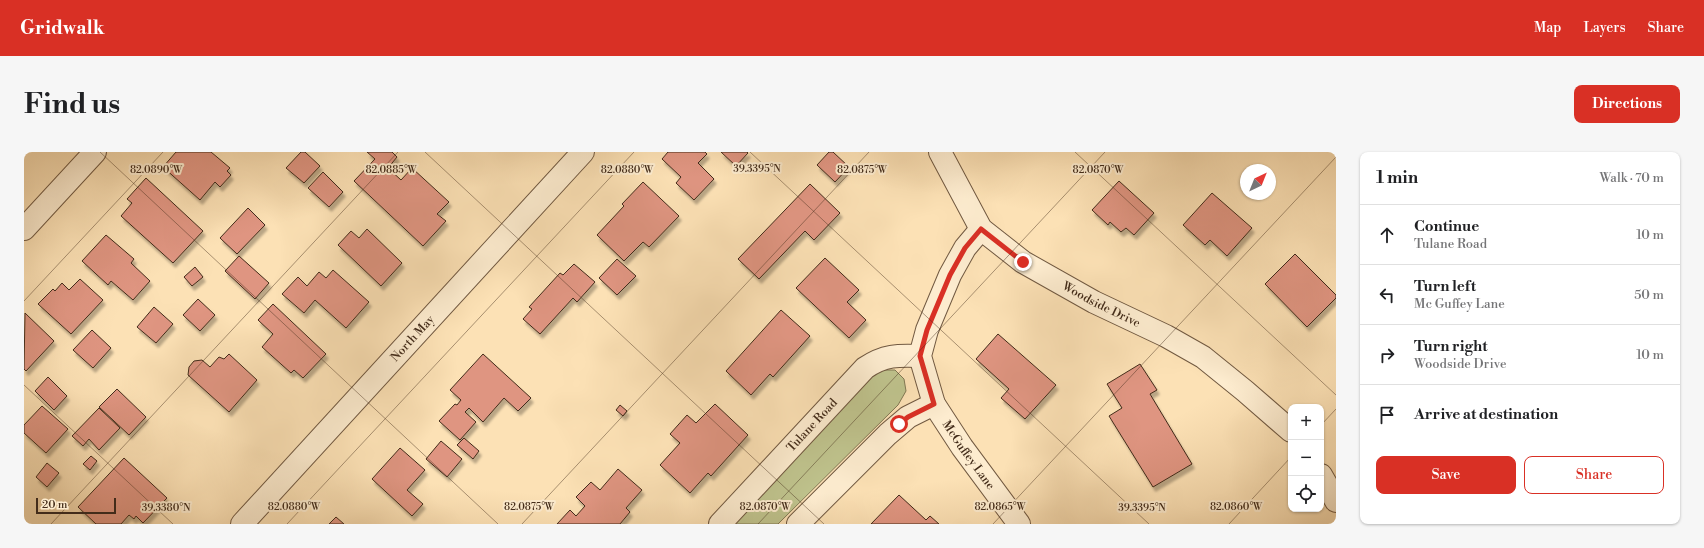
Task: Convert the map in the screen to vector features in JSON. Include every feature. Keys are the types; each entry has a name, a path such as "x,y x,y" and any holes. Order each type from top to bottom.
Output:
{"street":[{"path":"24,229 95,152"},
{"name":"North May","path":"242,524 583,152"},
{"name":"Woodside Drive","path":"940,152 981,229 1023,262 1094,302 1166,336 1202,357 1245,391 1288,428"},
{"path":"920,356 927,330 950,275 965,248 981,229"},
{"name":"Tulane Road","path":"720,524 865,368 894,355 920,356"},
{"name":"McGuffey Lane","path":"920,356 934,404 962,447 1019,524"},
{"path":"798,524 888,434 908,417 934,404"},
{"path":"1322,476 1336,501"}],"green space":[{"path":"878,370 895,370 904,379 906,391 898,405 778,524 729,524"}],"building":[{"path":"176,152 211,152 230,168 227,171 231,175 220,187 215,182 200,200 163,167"},
{"path":"301,152 305,152 320,166 304,183 286,168"},
{"path":"367,152 392,152 397,157 388,168 401,180 412,168 449,202 437,214 446,221 423,246 354,181 375,159"},
{"path":"668,152 705,152 707,154 698,163 714,179 694,200 676,183 681,177 662,159"},
{"path":"721,152 747,152 748,153 736,166"},
{"path":"829,152 833,152 849,167 835,182 817,165"},
{"path":"323,172 343,192 329,207 308,188"},
{"path":"146,178 203,231 173,263 121,216 132,203 127,199"},
{"path":"1119,181 1154,213 1134,235 1126,228 1121,232 1110,222 1108,225 1092,210"},
{"path":"643,182 679,216 649,247 643,242 624,261 597,235 624,206 622,204"},
{"path":"810,184 840,213 814,240 805,231 759,279 738,259"},
{"path":"1212,193 1252,228 1227,256 1210,240 1205,245 1183,225"},
{"path":"248,208 265,225 237,254 220,238"},
{"path":"367,229 402,263 381,286 338,245 351,231 359,238"},
{"path":"106,235 134,259 131,263 150,281 133,300 111,281 108,285 82,261"},
{"path":"1295,254 1336,295 1336,298 1307,327 1265,284"},
{"path":"239,256 269,283 255,299 225,271"},
{"path":"825,258 859,290 847,302 866,320 849,338 796,288"},
{"path":"617,259 636,276 617,295 599,278"},
{"path":"574,264 595,282 577,302 573,298 540,334 523,319 532,309 529,307 560,273 563,275"},
{"path":"195,267 203,277 192,286 184,277"},
{"path":"333,270 369,302 346,328 315,300 304,313 282,294 298,277 307,286 319,272 326,278"},
{"path":"80,279 103,300 71,334 38,304 53,289 55,291 62,283 69,290"},
{"path":"198,299 215,315 200,331 183,315"},
{"path":"273,304 326,354 303,378 294,370 291,373 262,347 273,334 258,320"},
{"path":"154,307 173,324 156,343 137,327"},
{"path":"781,310 810,336 773,377 770,374 751,395 726,371"},
{"path":"25,313 54,341 26,371 24,369"},
{"path":"92,330 111,348 93,368 73,350"},
{"path":"998,334 1056,385 1025,419 1001,398 1009,389 976,359"},
{"path":"229,354 257,380 229,412 188,375 189,367 194,361 202,360 210,367 219,357 224,359"},
{"path":"483,354 531,398 518,411 504,398 483,422 469,408 465,412 476,422 460,440 439,421 455,404 457,405 461,400 450,390"},
{"path":"1140,364 1157,390 1150,394 1192,464 1153,487 1109,416 1122,408 1107,384"},
{"path":"48,377 67,396 54,410 35,391"},
{"path":"117,389 146,417 129,435 99,407"},
{"path":"715,404 748,435 711,476 708,473 690,493 660,465 680,443 670,434 687,415 696,423"},
{"path":"620,405 627,411 623,416 616,410"},
{"path":"42,406 68,429 46,453 24,433 24,425"},
{"path":"99,408 120,428 99,450 89,439 83,446 72,436"},
{"path":"464,438 479,451 473,459 457,445"},
{"path":"441,441 462,459 447,477 426,459"},
{"path":"400,448 425,470 407,490 423,504 412,516 372,479"},
{"path":"91,456 97,461 90,470 83,464"},
{"path":"124,458 167,498 143,523 136,516 134,519 129,515 121,524 96,524 78,507"},
{"path":"47,463 59,473 47,487 36,477"},
{"path":"618,469 642,490 626,508 630,512 620,524 557,524 570,510 576,516 585,506 576,497 591,482 600,490"},
{"path":"899,495 926,520 930,516 939,524 871,524"},
{"path":"336,517 344,524 329,524"}],"route":[{"path":"899,424 908,417 934,404 920,356 927,330 950,275 965,248 981,229 1023,262"}]}
